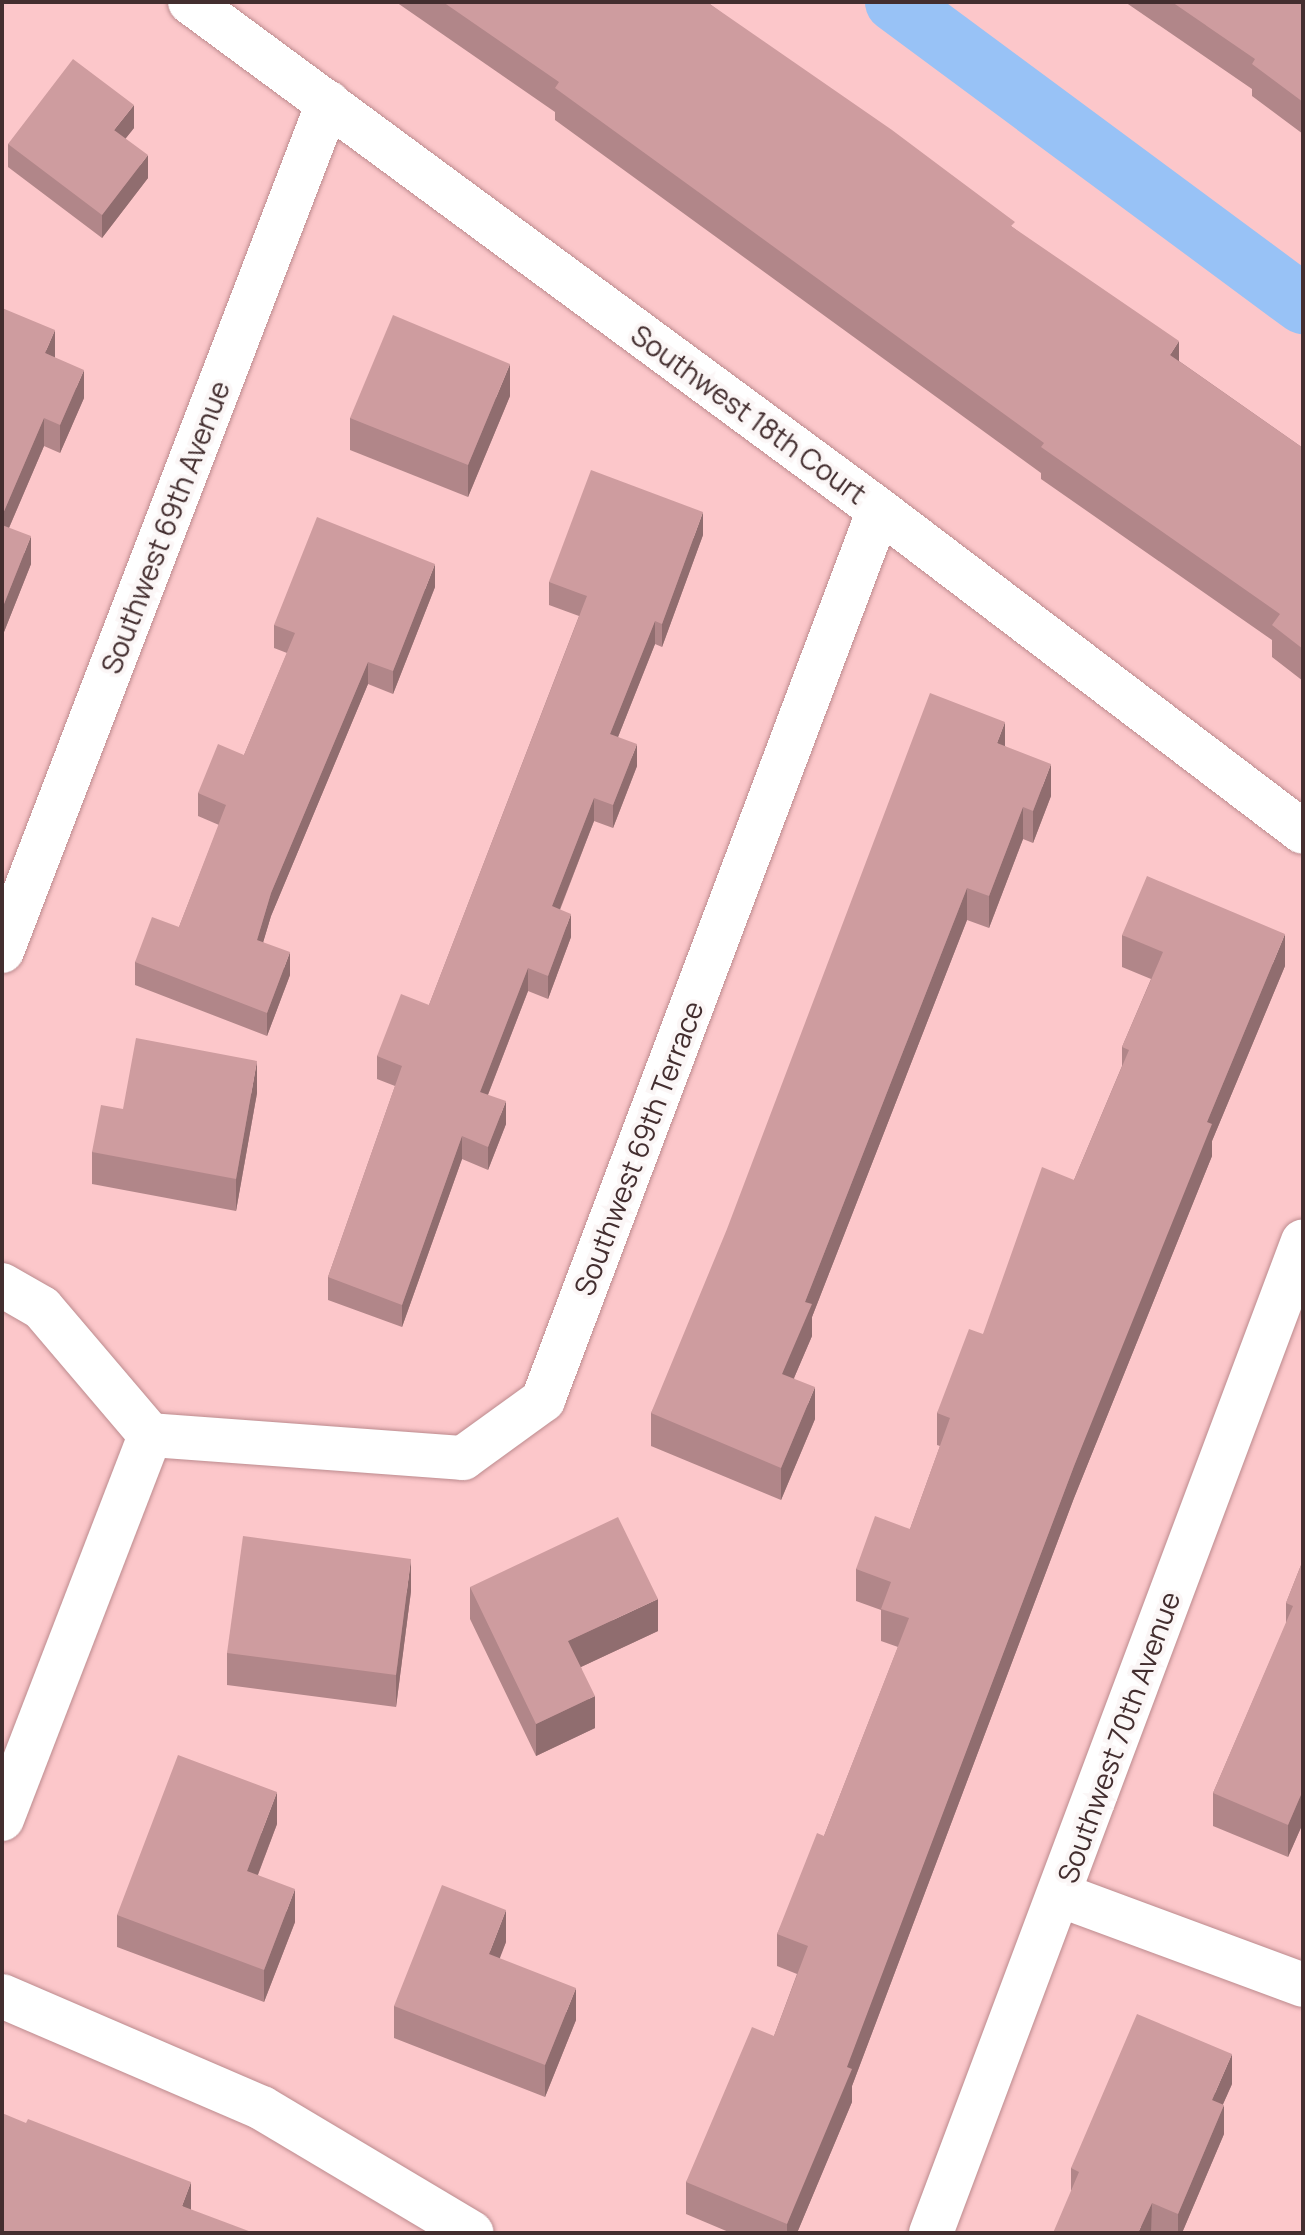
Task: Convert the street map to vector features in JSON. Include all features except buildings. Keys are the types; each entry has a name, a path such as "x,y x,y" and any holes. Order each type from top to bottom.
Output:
{"street":[{"name":"Southwest 18th Court","path":"190,2 879,510 1303,832"},
{"name":"Southwest 69th Avenue","path":"2,951 328,103"},
{"name":"Southwest 69th Terrace","path":"150,1435 463,1458 543,1400 879,510"},
{"name":"Southwest 70th Avenue","path":"931,2233 1303,1241"},
{"path":"2,1285 42,1308 150,1435 2,1819"},
{"path":"1060,1895 1303,1985"},
{"path":"2,1996 262,2108 472,2233"}],"waterway":[{"path":"895,2 1303,304"}]}
